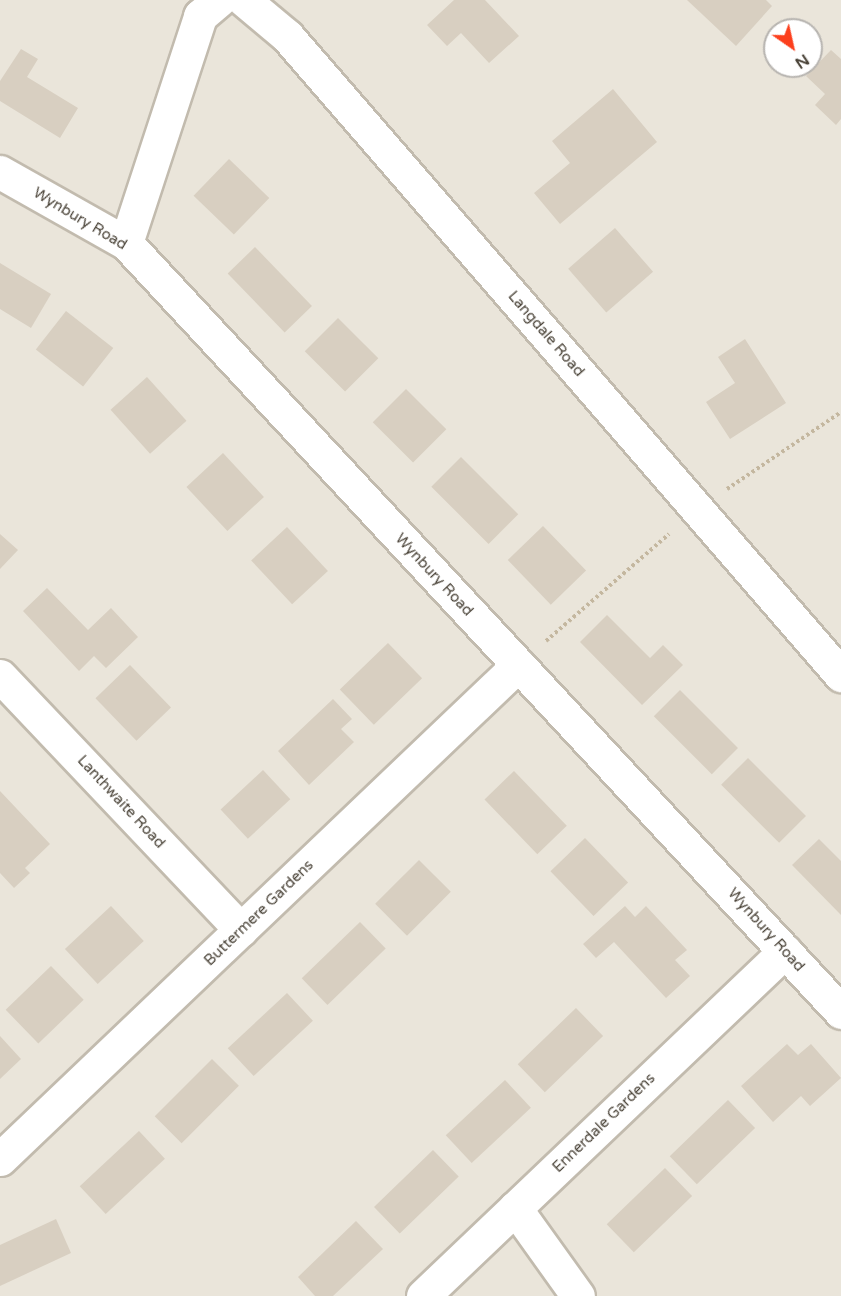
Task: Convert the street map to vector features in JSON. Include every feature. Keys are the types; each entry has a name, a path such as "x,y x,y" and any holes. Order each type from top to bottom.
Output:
{"street":[{"path":"126,243 200,16 219,0"},
{"name":"Langdale Road","path":"244,0 287,36 841,675"},
{"name":"Wynbury Road","path":"0,172 126,243 841,1012"},
{"name":"Buttermere Gardens","path":"0,1159 518,665"},
{"name":"Lanthwaite Road","path":"0,676 242,930"},
{"name":"Ennerdale Gardens","path":"423,1296 785,951"},
{"path":"515,1208 578,1296"}],"path":[{"path":"518,665 697,509 841,412"}],"shaded area":[{"path":"0,0 841,0 841,1296 0,1296"}],"building":[{"path":"454,0 485,0 519,36 489,63 461,33 447,46 427,25"},
{"path":"687,0 766,0 772,6 736,46"},
{"path":"21,49 38,59 27,77 78,108 60,138 0,101 0,81"},
{"path":"831,50 841,59 841,119 836,125 815,105 825,94 808,78 823,78 823,58"},
{"path":"613,89 657,142 560,224 534,193 570,163 552,141"},
{"path":"229,159 269,198 234,235 194,196"},
{"path":"615,228 653,272 606,312 568,269"},
{"path":"255,247 312,306 285,332 228,273"},
{"path":"0,263 51,294 31,328 0,309"},
{"path":"66,311 113,348 83,387 36,350"},
{"path":"338,318 378,358 345,392 305,351"},
{"path":"745,339 786,403 730,439 706,402 735,383 718,357"},
{"path":"147,377 186,421 150,454 111,410"},
{"path":"406,389 446,429 413,463 373,422"},
{"path":"223,453 264,497 227,531 186,487"},
{"path":"461,457 518,514 489,544 431,487"},
{"path":"543,526 586,571 551,605 508,560"},
{"path":"287,527 328,571 292,604 251,560"},
{"path":"0,534 18,550 0,569"},
{"path":"47,588 88,630 111,608 138,637 106,668 94,656 79,671 23,611"},
{"path":"607,615 650,658 663,645 683,665 642,705 580,642"},
{"path":"388,643 422,678 374,725 340,690"},
{"path":"130,665 171,707 136,741 95,698"},
{"path":"680,690 738,748 712,774 654,716"},
{"path":"333,699 352,719 341,729 354,742 309,785 278,751"},
{"path":"748,758 806,816 779,843 721,785"},
{"path":"263,770 290,799 248,839 221,810"},
{"path":"514,771 567,826 537,854 485,799"},
{"path":"0,791 50,844 25,868 30,873 14,888 0,873"},
{"path":"585,838 628,883 594,916 550,871"},
{"path":"819,839 841,861 841,915 792,865"},
{"path":"419,860 451,892 407,936 375,904"},
{"path":"111,906 144,941 98,984 65,949"},
{"path":"625,906 635,917 646,906 687,950 675,960 690,976 666,998 614,942 596,958 583,944"},
{"path":"360,922 386,949 327,1005 302,978"},
{"path":"51,966 84,1000 38,1044 6,1010"},
{"path":"287,993 313,1021 254,1076 228,1048"},
{"path":"576,1008 603,1036 545,1092 518,1064"},
{"path":"0,1036 21,1059 0,1079"},
{"path":"787,1044 798,1055 811,1044 841,1078 810,1106 801,1096 773,1122 741,1086"},
{"path":"212,1059 239,1086 182,1143 155,1116"},
{"path":"505,1080 531,1108 472,1163 446,1135"},
{"path":"728,1100 755,1128 697,1184 670,1156"},
{"path":"139,1131 165,1159 106,1214 80,1186"},
{"path":"433,1150 459,1177 400,1234 374,1207"},
{"path":"665,1168 692,1196 634,1252 607,1224"},
{"path":"56,1219 71,1253 0,1286 0,1245"},
{"path":"356,1221 383,1249 333,1296 315,1296 298,1277"}]}
